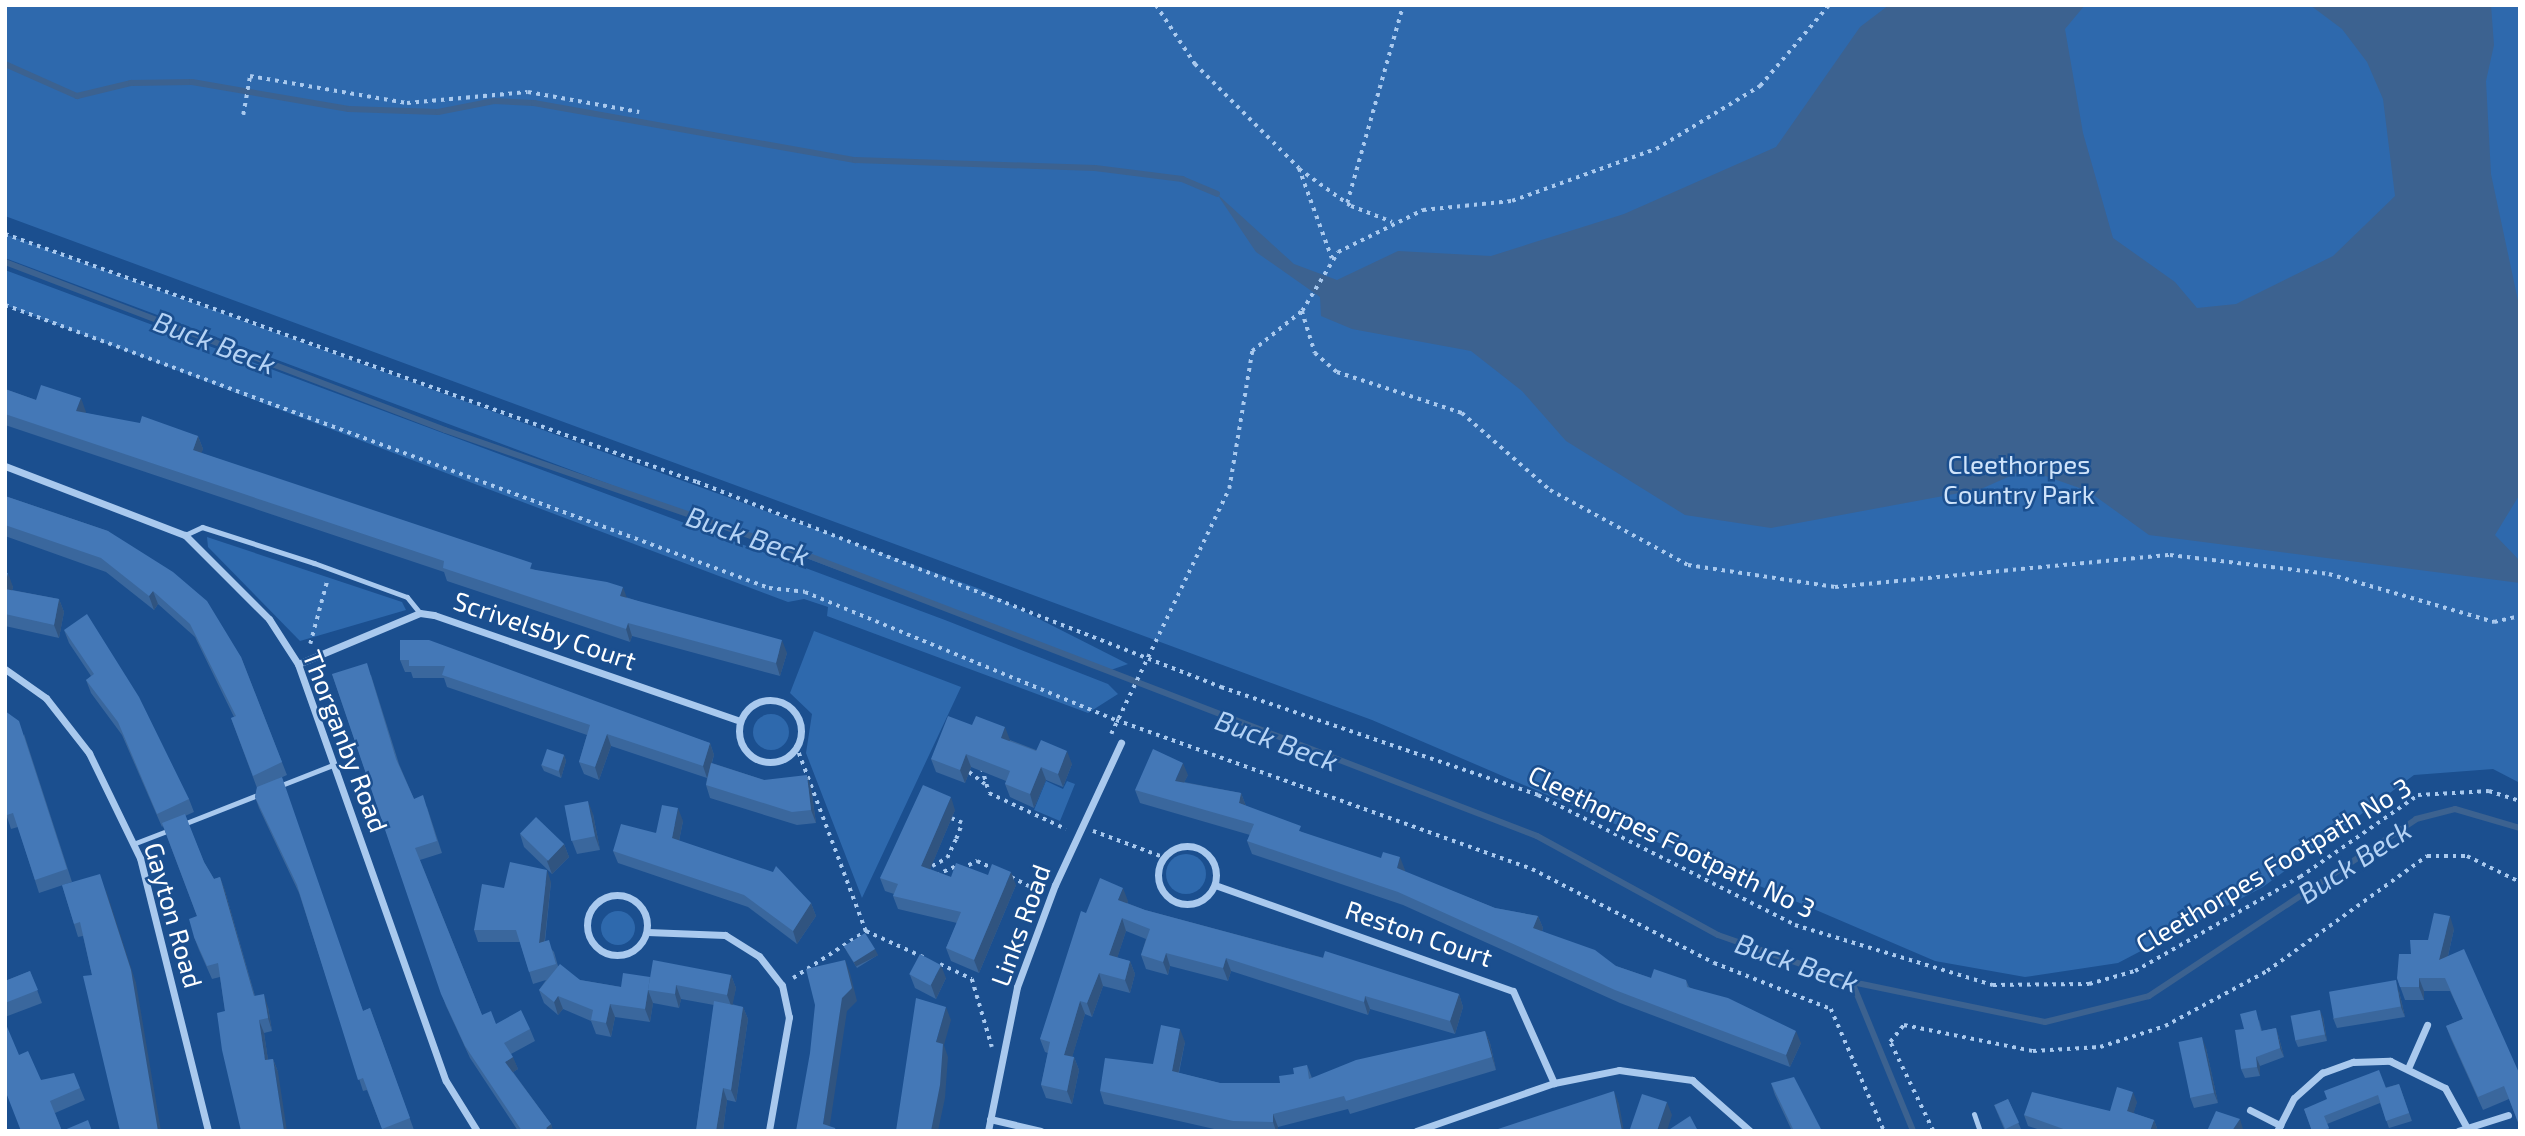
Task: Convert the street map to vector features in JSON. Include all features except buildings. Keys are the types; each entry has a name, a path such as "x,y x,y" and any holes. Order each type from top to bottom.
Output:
{"street":[{"name":"Thorganby Road","path":"5,466 185,534 228,572 298,664 446,1081 477,1131"},
{"name":"Scrivelsby Court","path":"298,664 420,613 740,721"},
{"name":"Gayton Road","path":"5,669 46,698 89,753 133,844 208,1131"},
{"path":"764,700 781,701 802,726 796,745 776,762 760,761 743,745 740,721 764,700"},
{"name":"Links Road","path":"988,1131 1017,987 1079,830 1121,743"},
{"path":"1184,846 1206,853 1215,886 1198,903 1173,901 1158,881 1163,858 1184,846"},
{"name":"Reston Court","path":"1215,886 1513,991 1554,1083"},
{"path":"623,895 642,909 647,932 640,946 610,956 591,942 586,919 600,900 623,895"},
{"path":"647,932 724,935 760,956 782,985 789,1017 769,1131"},
{"path":"2409,1066 2427,1025"},
{"path":"2250,1110 2279,1128 2294,1098 2322,1073 2353,1062 2409,1066 2445,1088 2467,1128"},
{"path":"1416,1131 1554,1083 1619,1070 1657,1072 1692,1080 1750,1131"},
{"path":"2458,1131 2508,1115"},
{"path":"990,1119 1041,1131"}],"lane":[{"path":"185,534 202,527 331,569 407,597 420,613"},
{"path":"133,844 334,764"},
{"path":"1973,1114 1980,1131"}],"path":[{"path":"1156,5 1195,64 1299,168 1347,203 1394,222"},
{"path":"1347,203 1403,5"},
{"path":"1121,743 1110,737 1116,720 1141,663 1229,489 1252,351 1302,312 1326,269 1342,248 1394,222 1430,208 1512,201 1656,149 1760,86 1829,5"},
{"path":"243,115 245,80 407,103 528,92 639,112"},
{"path":"1299,168 1332,260"},
{"name":"Cleethorpes Footpath No 3","path":"5,233 697,482 1146,655 1221,687 1538,795 1794,925 1924,966 2033,989 2135,971 2197,940 2418,795 2489,791 2520,801"},
{"path":"5,305 757,584 805,592 1116,720 1532,869 1714,964 1811,997 1831,1009 1884,1131"},
{"path":"1302,312 1315,353 1336,372 1462,413 1550,490 1688,565 1835,587 2170,555 2329,574 2494,622 2520,616"},
{"path":"308,660 331,569"},
{"path":"796,745 866,931 972,979 986,1042 1002,1054"},
{"path":"979,754 989,793 1079,830 1163,858"},
{"path":"969,772 987,785"},
{"path":"936,875 929,866 947,859 962,823 951,819"},
{"path":"1933,1131 1890,1042 1904,1025 2033,1051 2100,1047 2165,1026 2267,971 2427,856 2468,856 2520,882"},
{"path":"927,884 936,875 970,863 1051,896"},
{"path":"953,878 970,863"},
{"path":"782,985 866,931"}],"green space":[{"name":"Cleethorpes Country Park","path":"5,5 2520,5 2520,783 2493,769 2414,775 2263,887 2118,963 2025,977 1935,961 1372,720 5,216"},
{"path":"5,234 980,589 1128,664 1108,671 5,258"},
{"path":"5,270 945,620 1108,684 1118,694 1088,713 827,616 828,607 804,599 788,602 5,305"},
{"path":"207,537 402,602 406,610 300,641 208,547"},
{"path":"814,631 961,687 862,898 806,753 812,714 790,693"},
{"path":"771,714 784,719 789,732 784,745 771,750 758,745 753,732 758,719"},
{"path":"1046,781 1063,789 1067,781 1075,784 1060,821 1034,810"},
{"path":"1186,854 1200,860 1206,874 1200,888 1186,894 1172,888 1166,874 1172,860"},
{"path":"618,911 630,916 635,928 630,940 618,945 606,940 601,928 606,916"}],"shaded area":[{"path":"1889,5 2085,5 2065,29 2083,133 2113,238 2175,282 2197,308 2236,304 2333,256 2395,196 2383,99 2367,62 2342,29 2310,5 2491,5 2494,45 2486,81 2491,174 2520,310 2520,494 2495,535 2520,561 2520,583 2149,535 2088,491 2026,469 1981,489 1771,528 1685,515 1566,441 1522,391 1471,351 1352,329 1321,316 1320,297 1256,252 1217,194 1294,264 1337,280 1398,251 1491,256 1624,214 1776,147 1860,27"}],"waterway":[{"path":"5,64 77,96 131,83 192,82 349,109 438,112 494,101 534,103 855,160 1095,168 1182,179 1217,194"},
{"name":"Buck Beck","path":"5,262 445,430 804,554 1537,836 1718,935 1852,982 2045,1022 2149,996 2416,819 2455,809 2520,828"},
{"path":"1852,982 1913,1131"}]}
